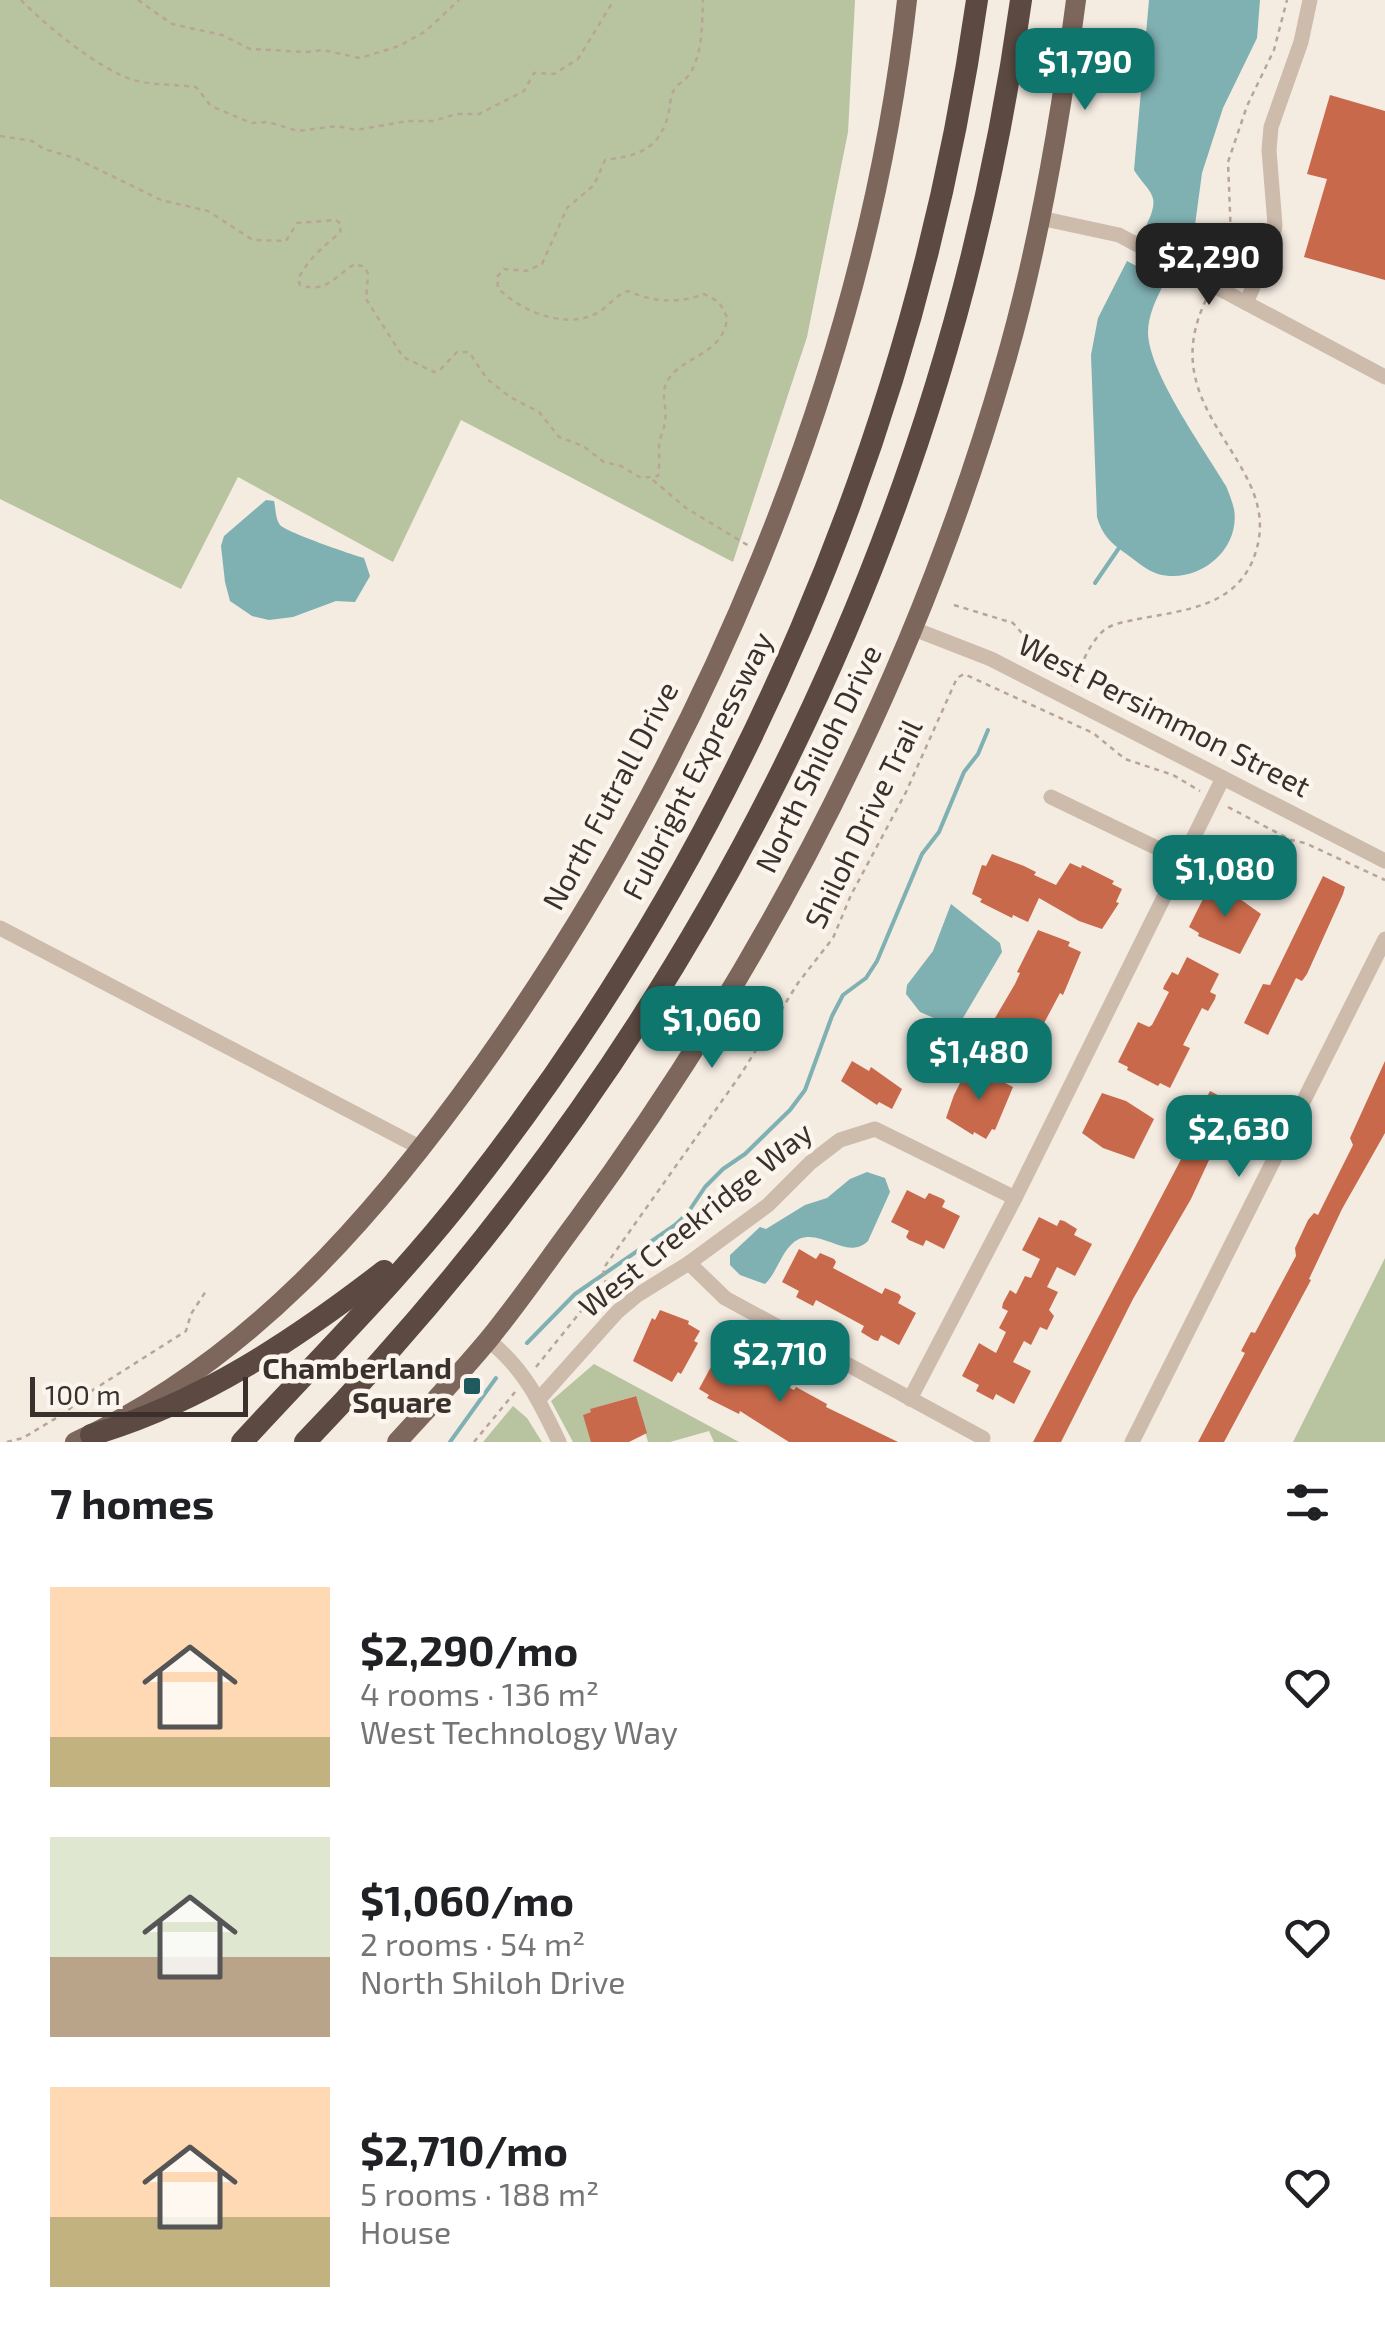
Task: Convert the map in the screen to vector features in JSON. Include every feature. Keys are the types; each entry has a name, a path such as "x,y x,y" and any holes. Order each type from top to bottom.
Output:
{"highway":[{"name":"Fulbright Expressway","path":"242,1442 434,1233 529,1110 637,948 723,794 793,646 851,499 908,326 950,162 978,0"},
{"path":"305,1442 418,1320 568,1130 674,969 792,752 867,580 948,342 990,172 1021,0"},
{"path":"83,1438 132,1423 216,1382 308,1329 434,1233"}],"main road":[{"name":"North Futrall Drive","path":"83,1438 197,1371 240,1339 336,1250 422,1148 508,1030 576,926 666,765 728,634 793,470 856,270 886,145 907,0"},
{"name":"North Shiloh Drive","path":"397,1442 488,1340 629,1150 723,1005 820,832 914,628 967,484 1005,365 1054,154 1076,0"}],"street":[{"path":"1246,302 1272,244 1275,225 1271,127 1301,42 1310,0"},
{"path":"1040,218 1119,235 1385,377"},
{"name":"West Persimmon Street","path":"914,628 991,659 1385,860"},
{"path":"910,1399 1015,1198 1223,778"},
{"path":"1052,797 1182,860"},
{"path":"0,928 422,1148"},
{"path":"1132,1442 1385,939"},
{"name":"West Creekridge Way","path":"540,1398 617,1312 768,1205 810,1162 840,1140 875,1129 1015,1198"},
{"path":"689,1263 725,1298 983,1438"},
{"path":"488,1340 506,1354 540,1398 559,1442"}],"path":[{"path":"21,0 63,38 122,76 196,87 206,103 251,123 268,122 298,130 337,126 356,130 479,114 524,91 534,74 554,74 578,60 614,0"},
{"path":"138,0 172,24 222,35 250,49 323,50 360,58 398,46 426,31 458,0"},
{"path":"0,136 32,141 162,200 208,211 253,240 286,242 297,223 336,220 341,224 340,233 318,248 312,264 300,274 300,285 322,288 354,264 365,267 366,299 407,360 434,372 440,371 457,352 470,352 486,379 539,412 558,437 583,446 604,462 621,466 641,478 652,478 658,476 660,465 659,444 666,422 663,396 668,379 712,348 721,335 727,317 720,302 704,294 668,302 628,291 592,316 567,318 542,315 526,308 502,292 497,277 504,269 526,271 542,264 566,208 597,181 605,160 636,156 658,137 666,125 673,92 689,75 696,59 702,35 703,0"},
{"path":"1219,271 1231,237 1228,162 1240,124 1274,50 1287,0"},
{"path":"1066,698 1099,634 1108,627 1201,607 1215,600 1241,580 1258,546 1260,526 1252,492 1204,407 1192,370 1194,323 1207,296"},
{"path":"652,478 686,508 751,546"},
{"path":"954,605 1014,624 1046,661 1077,676"},
{"name":"Shiloh Drive Trail","path":"533,1370 586,1305 607,1288 602,1273 741,1074 798,983 833,938 847,903 906,792 957,678 964,674 1093,732 1125,759 1173,775 1292,840 1385,880"},
{"path":"7,1442 23,1438 66,1412 85,1395 186,1331 191,1314 206,1291"},
{"path":"474,1442 510,1400"}],"green space":[{"path":"0,0 855,0 848,132 807,337 733,562 461,420 393,562 238,477 181,589 0,499"},
{"path":"1385,1258 1385,1442 1293,1442"},
{"path":"594,1364 739,1442 714,1442 709,1431 670,1442 648,1442 635,1396 591,1409 584,1415 592,1442 573,1442 551,1401"},
{"path":"513,1406 527,1418 542,1442 483,1442"}],"water":[{"path":"1149,0 1260,0 1257,38 1223,108 1202,173 1195,225 1184,246 1146,226 1153,207 1152,195 1134,170"},
{"path":"1127,261 1165,281 1150,319 1151,350 1167,389 1226,486 1234,509 1231,538 1223,551 1201,569 1187,574 1158,574 1145,568 1111,542 1097,517 1091,355 1098,318"},
{"path":"266,500 274,501 277,519 285,528 364,558 370,576 355,602 336,601 293,617 269,620 252,616 230,601 221,546 224,536"},
{"path":"951,904 1000,943 1002,952 963,1018 952,1026 920,1012 906,994 907,985 933,951"},
{"path":"867,1172 885,1178 890,1192 868,1241 852,1248 817,1238 799,1239 788,1248 765,1284 740,1275 730,1265 730,1255 760,1227 766,1229 805,1205 827,1198 850,1179"}],"building":[{"path":"1330,95 1385,111 1385,280 1304,257 1327,179 1307,174"},
{"path":"992,854 1024,866 1056,885 1070,863 1081,868 1082,865 1122,889 1116,902 1119,903 1102,929 1039,898 1028,922 1013,915 1012,918 972,894 982,865 986,866"},
{"path":"1323,876 1345,887 1343,894 1307,974 1302,981 1296,978 1268,1035 1244,1023 1263,984 1270,985"},
{"path":"1209,887 1240,899 1261,914 1240,954 1198,936 1189,927"},
{"path":"1038,930 1070,942 1068,946 1081,952 1063,995 1060,993 1043,1025 1047,1027 1041,1039 1022,1068 982,1047"},
{"path":"1187,957 1219,974 1210,992 1216,995 1208,1011 1202,1008 1183,1045 1190,1048 1170,1088 1160,1083 1158,1086 1118,1062 1138,1022 1152,1025 1169,992 1164,986 1172,972 1178,975"},
{"path":"852,1061 869,1071 871,1067 902,1089 892,1109 879,1102 877,1105 841,1081"},
{"path":"1385,1061 1385,1133 1342,1209 1311,1280 1224,1442 1198,1442 1245,1353 1241,1351 1251,1332 1255,1333 1296,1256 1295,1248 1308,1220 1314,1213 1318,1215 1353,1145 1350,1138"},
{"path":"973,1067 1013,1087 995,1130 986,1139 946,1118 964,1075 968,1077"},
{"path":"1210,1091 1235,1104 1191,1199 1133,1299 1061,1442 1033,1442 1194,1134 1189,1131"},
{"path":"1102,1093 1126,1101 1154,1119 1134,1159 1103,1148 1082,1133"},
{"path":"907,1190 925,1199 929,1193 943,1199 942,1207 960,1216 944,1249 926,1240 923,1246 909,1240 909,1231 891,1222"},
{"path":"1039,1217 1057,1226 1060,1220 1064,1221 1077,1229 1074,1235 1092,1244 1075,1276 1057,1267 1047,1287 1058,1292 1049,1310 1054,1316 1047,1330 1040,1327 1031,1345 1024,1341 1013,1362 1031,1371 1014,1404 996,1394 993,1400 976,1391 979,1385 962,1376 979,1343 996,1353 1006,1332 999,1328 1008,1311 1002,1308 1003,1303 1010,1290 1016,1294 1025,1276 1031,1278 1040,1259 1022,1250"},
{"path":"799,1249 816,1259 820,1253 834,1259 833,1268 882,1294 885,1288 899,1294 898,1303 916,1313 899,1345 881,1335 878,1341 874,1340 861,1332 864,1326 816,1300 813,1306 796,1297 799,1291 782,1282"},
{"path":"660,1310 689,1321 700,1331 694,1341 698,1343 681,1374 678,1372 672,1382 633,1361 652,1318 655,1320"},
{"path":"720,1350 730,1355 731,1352 784,1385 794,1390 796,1387 827,1404 826,1407 898,1442 789,1442 740,1411 739,1414 707,1398 709,1395 699,1389"},
{"path":"636,1396 647,1433 629,1442 591,1442 583,1415 590,1409"}],"waterway":[{"path":"1095,583 1121,545"},
{"path":"527,1343 575,1294 675,1225 705,1187 790,1110 805,1090 843,995 866,978 877,961 922,854 939,832 964,772 978,754 988,730"},
{"path":"450,1442 496,1378"}],"place":[{"name":"Chamberland Square","path":"472,1386"}]}
